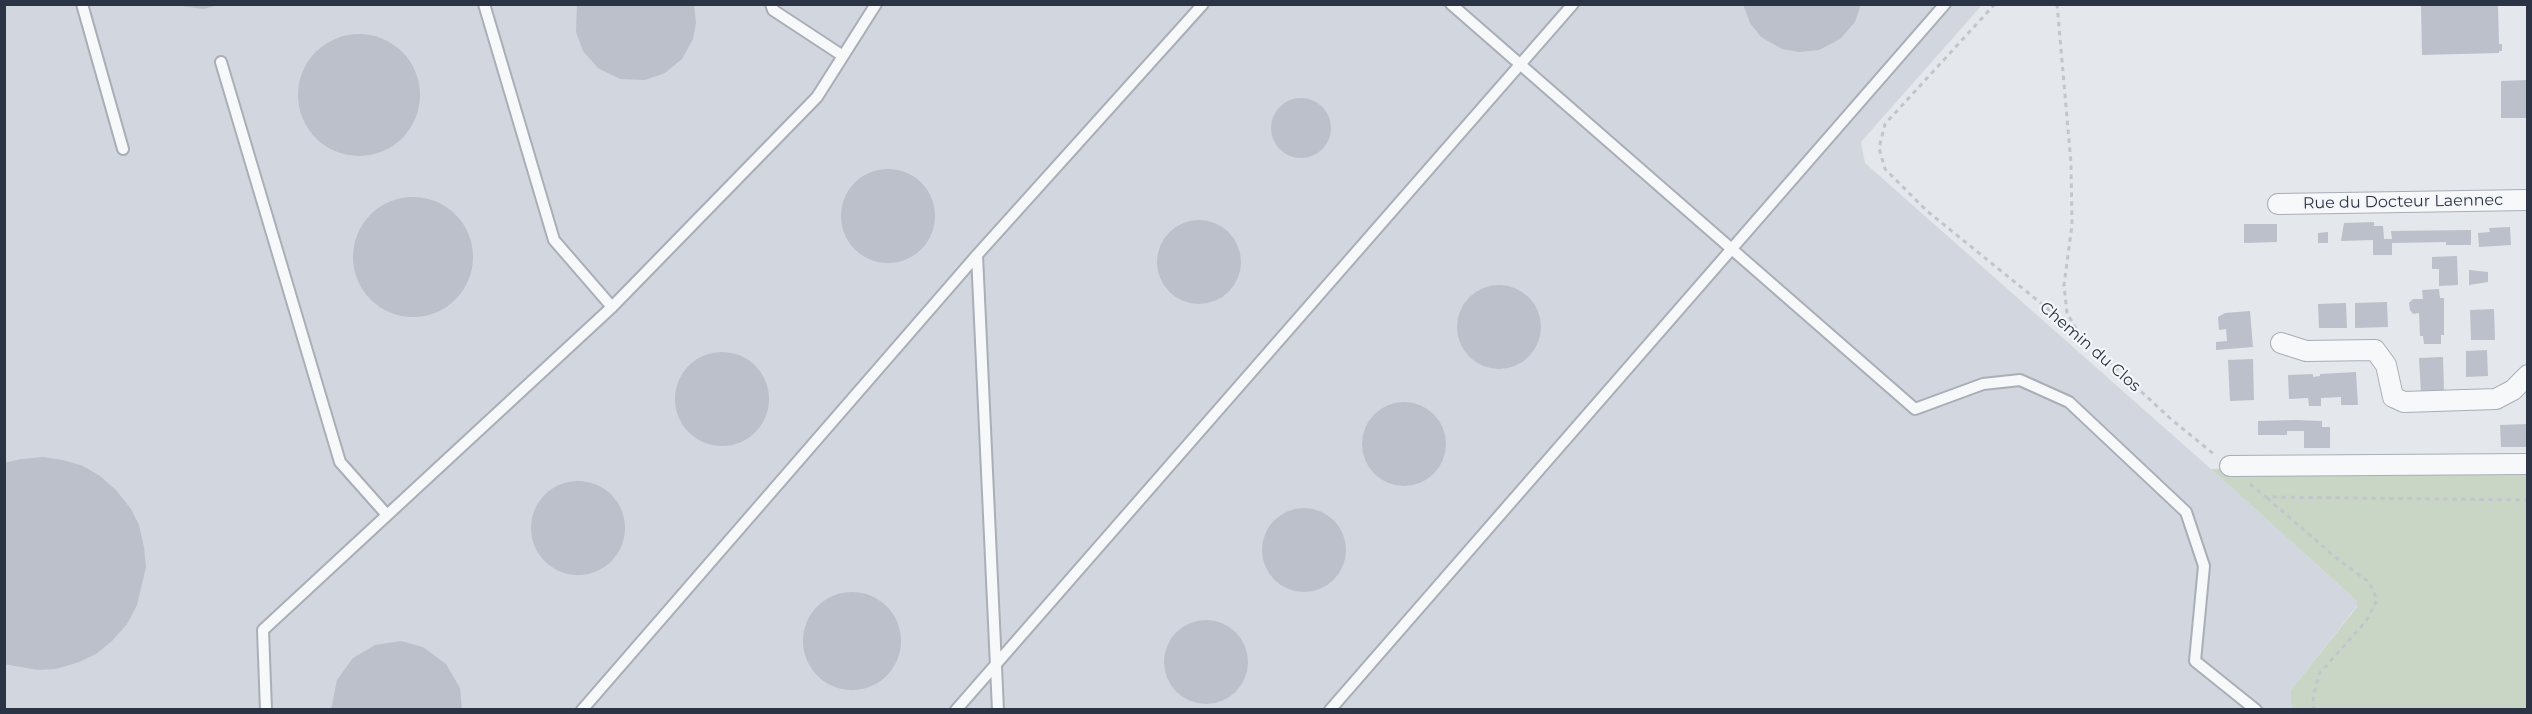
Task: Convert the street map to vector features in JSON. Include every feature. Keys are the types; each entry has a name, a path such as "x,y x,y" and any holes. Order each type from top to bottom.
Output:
{"street":[{"name":"Rue du Docteur Laennec","path":"2278,204 2528,200"},
{"path":"2281,343 2306,351 2375,350 2386,365 2393,397 2404,402 2496,399 2513,390 2528,375"},
{"path":"2230,466 2528,464"}],"lane":[{"path":"82,4 123,149"},
{"path":"484,4 554,240 612,307"},
{"path":"771,4 773,10 843,56"},
{"path":"266,710 263,630 612,307 818,97 876,4"},
{"path":"582,710 977,255 1203,4"},
{"path":"1451,4 1915,409 1983,384 2020,380 2069,402 2186,512 2204,566 2195,661 2256,710"},
{"path":"956,710 1573,4"},
{"path":"1336,707 1945,4"},
{"path":"220,62 340,462 387,515"},
{"path":"977,255 998,710"}],"path":[{"name":"Chemin du Clos","path":"1995,4 1885,124 1879,148 1885,169 1927,211 2079,334 2172,420 2230,466 2340,561 2369,582 2377,600 2366,621 2319,674 2313,698 2314,710"},
{"path":"2057,4 2071,173 2072,225 2064,285 2067,313 2079,334"},
{"path":"2266,497 2528,500"}],"shaded area":[{"path":"4,5 1982,5 1861,142 1865,163 2211,469 2357,601 2357,606 2290,691 2293,710 5,709"}],"green space":[{"path":"2527,465 2527,709 2292,708 2290,691 2357,607 2357,601 2211,469"}],"building":[{"path":"175,4 223,4 203,9 175,5"},
{"path":"577,4 694,4 696,23 693,39 682,59 665,73 645,80 620,79 598,68 583,51 576,32"},
{"path":"1743,4 1861,4 1855,22 1840,39 1819,50 1799,52 1782,49 1761,37 1750,23"},
{"path":"2498,4 2499,44 2502,44 2502,51 2499,53 2422,55 2421,6"},
{"path":"359,34 382,39 393,44 402,52 410,61 415,72 420,95 415,118 410,129 402,138 393,146 382,151 359,156 336,151 325,146 316,138 308,129 303,118 298,95 303,72 308,61 316,52 325,44 336,39"},
{"path":"2528,80 2528,118 2501,118 2501,81"},
{"path":"1301,98 1318,103 1326,111 1331,128 1326,145 1318,153 1301,158 1284,153 1276,145 1271,128 1276,111 1284,103"},
{"path":"888,169 906,173 921,183 931,198 935,216 931,234 921,249 906,259 888,263 870,259 855,249 845,234 841,216 845,198 855,183 870,173"},
{"path":"413,197 436,201 456,214 469,234 473,257 469,280 456,300 436,313 413,317 390,313 370,300 357,280 353,257 357,234 370,214 390,201"},
{"path":"1199,220 1215,223 1229,232 1238,246 1241,262 1238,278 1229,292 1215,301 1199,304 1183,301 1169,292 1160,278 1157,262 1160,246 1169,232 1183,223"},
{"path":"2374,222 2374,226 2383,226 2384,239 2392,239 2391,231 2471,230 2471,245 2446,245 2446,242 2392,243 2392,255 2373,255 2373,240 2341,241 2344,223"},
{"path":"2244,224 2277,224 2277,242 2244,243"},
{"path":"2510,227 2511,245 2479,247 2478,233 2490,232 2489,228"},
{"path":"2328,232 2328,243 2318,243 2318,233"},
{"path":"2457,256 2458,285 2439,286 2439,269 2432,269 2432,257"},
{"path":"2469,270 2488,272 2488,282 2469,285"},
{"path":"1491,285 1507,285 1523,292 1534,303 1541,319 1538,343 1529,357 1507,369 1491,369 1475,362 1464,351 1457,335 1457,319 1464,303 1475,292"},
{"path":"2439,289 2440,298 2444,298 2444,335 2441,335 2441,344 2424,344 2423,336 2420,336 2419,313 2413,314 2409,303 2413,299 2423,299 2422,290"},
{"path":"2387,302 2388,327 2355,328 2355,303"},
{"path":"2346,303 2347,328 2319,328 2318,304"},
{"path":"2494,309 2495,340 2471,340 2470,310"},
{"path":"2250,311 2253,347 2216,350 2216,342 2227,341 2226,329 2219,330 2218,317 2225,313"},
{"path":"2487,350 2488,376 2466,377 2466,351"},
{"path":"713,352 731,352 756,365 766,381 769,399 766,417 756,433 731,446 713,446 688,433 675,408 675,390 688,365"},
{"path":"2443,357 2444,391 2421,392 2419,358"},
{"path":"2253,359 2254,400 2230,401 2228,360"},
{"path":"2356,372 2358,405 2341,405 2341,397 2321,398 2321,406 2309,406 2308,398 2289,399 2288,375 2313,374 2313,377 2320,376 2320,374"},
{"path":"1404,402 1420,405 1434,414 1443,428 1446,444 1443,460 1434,474 1420,483 1404,486 1388,483 1374,474 1365,460 1362,444 1365,428 1374,414 1388,405"},
{"path":"2258,421 2322,421 2322,427 2330,427 2330,448 2304,448 2304,431 2287,431 2287,435 2258,435"},
{"path":"2528,424 2528,447 2501,447 2500,425"},
{"path":"43,457 83,466 100,476 116,490 131,509 139,525 146,567 137,605 127,624 112,641 96,654 79,662 56,669 38,670 4,664 4,463"},
{"path":"578,481 596,484 611,495 622,510 625,528 622,546 611,561 596,572 578,575 560,572 545,561 534,546 531,528 534,510 545,495 560,484"},
{"path":"1304,508 1320,511 1334,520 1343,534 1346,550 1343,566 1334,580 1320,589 1304,592 1288,589 1274,580 1265,566 1262,550 1265,534 1274,520 1288,511"},
{"path":"852,592 871,596 886,607 897,622 901,641 897,660 886,675 871,686 852,690 833,686 818,675 807,660 803,641 807,622 818,607 833,596"},
{"path":"1206,620 1222,623 1236,632 1245,646 1248,662 1245,678 1236,692 1222,701 1206,704 1190,701 1176,692 1167,678 1164,662 1167,646 1176,632 1190,623"},
{"path":"401,641 423,647 446,664 460,688 462,710 331,710 337,680 353,658 375,645"}]}
